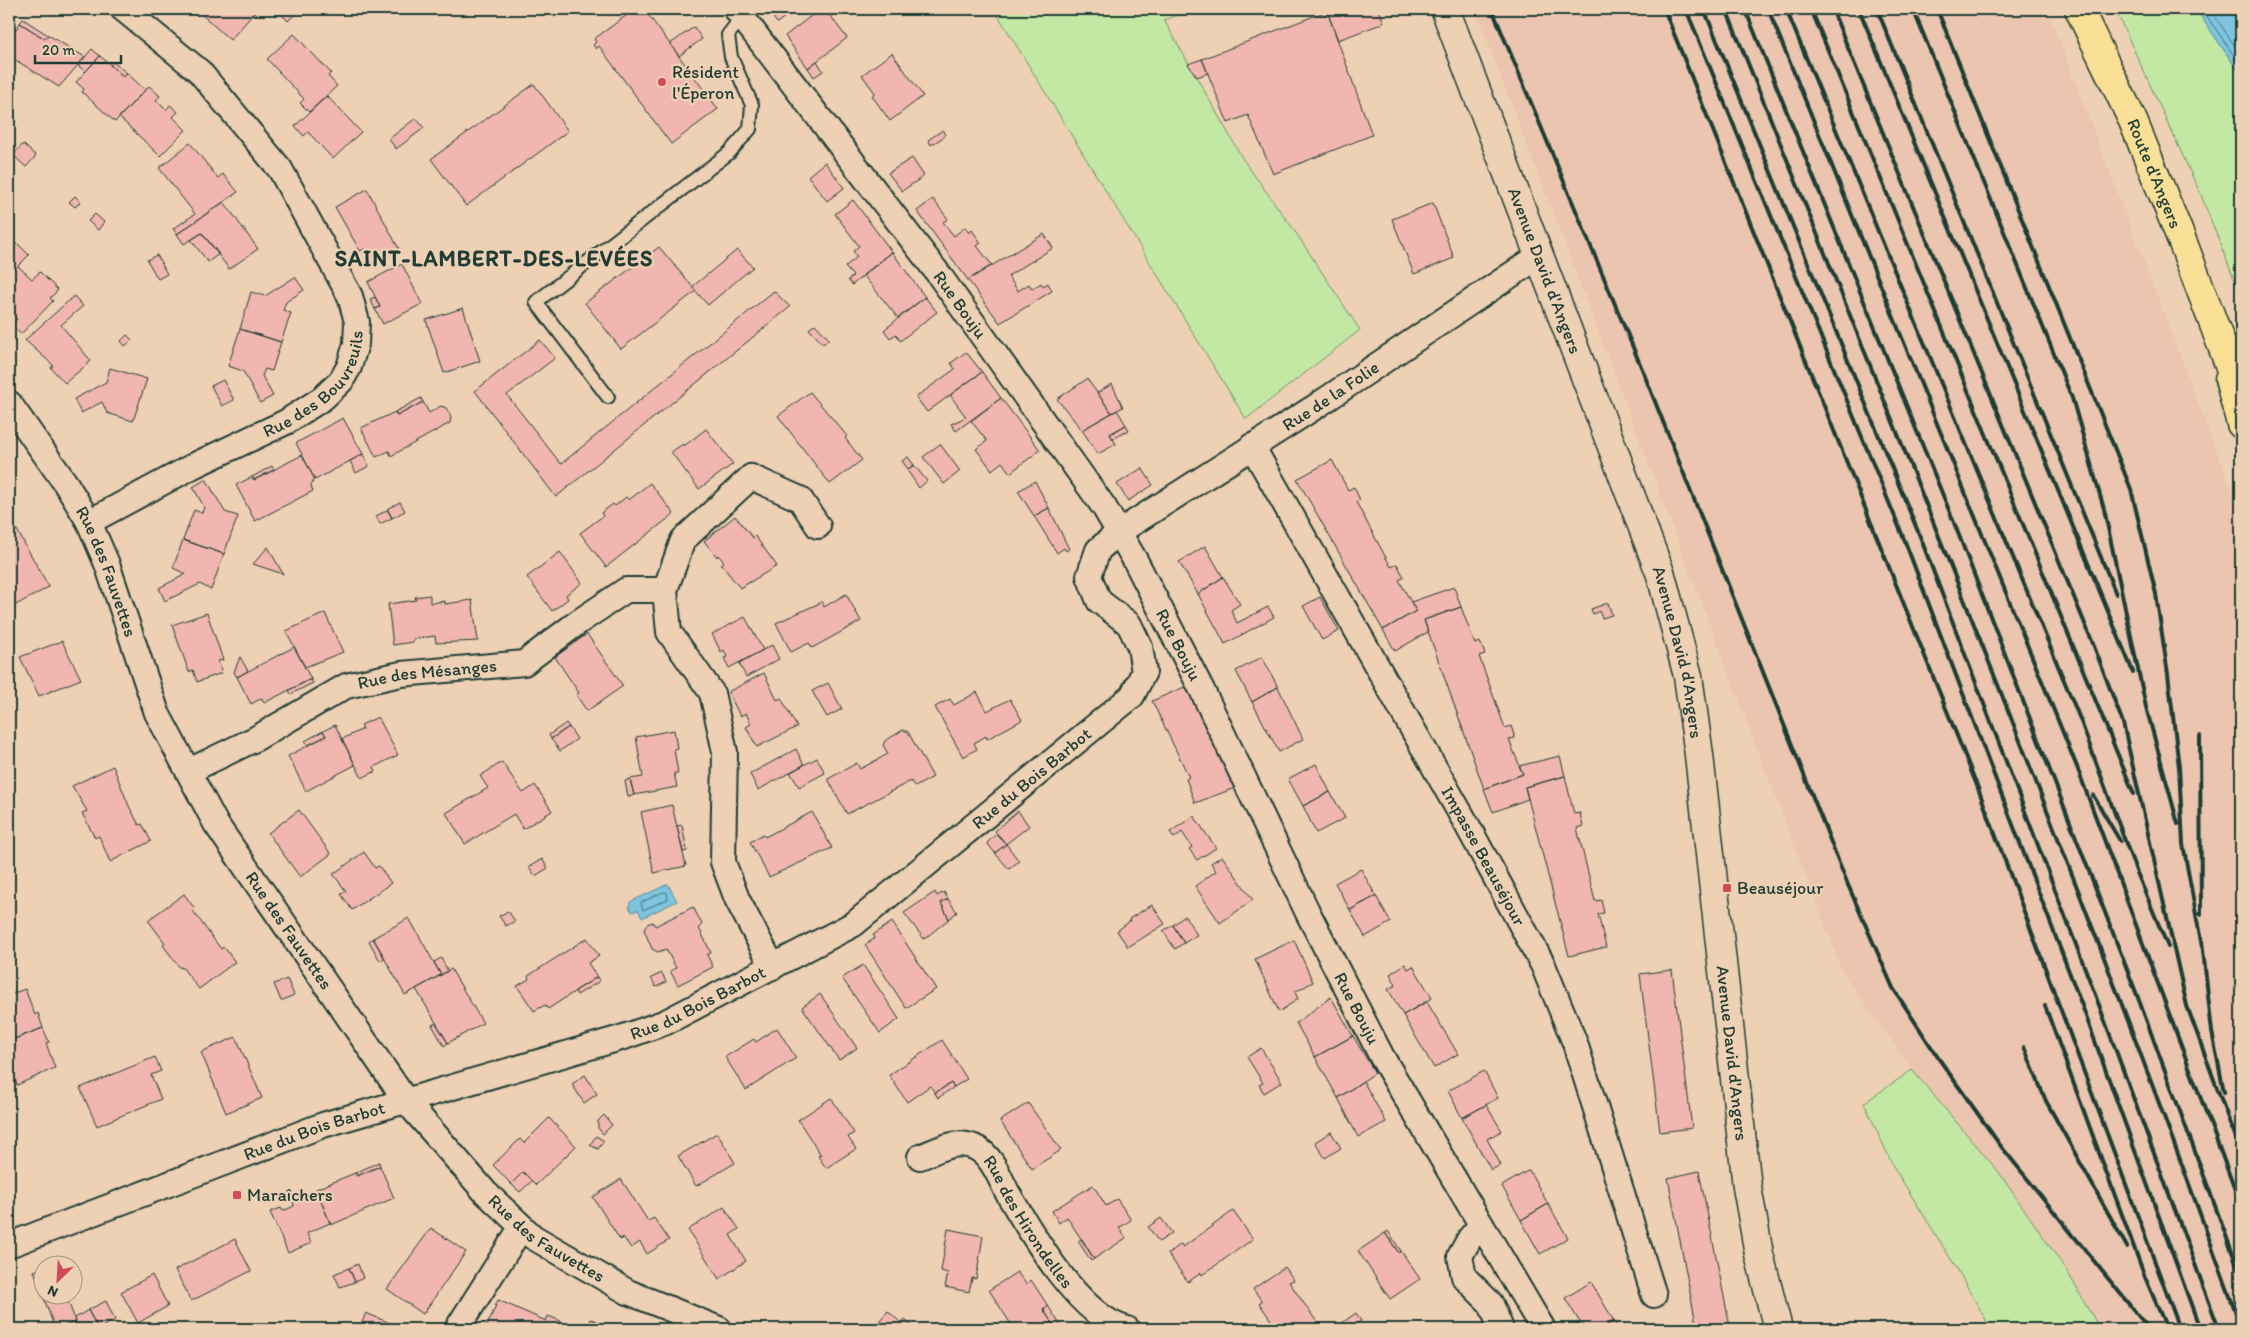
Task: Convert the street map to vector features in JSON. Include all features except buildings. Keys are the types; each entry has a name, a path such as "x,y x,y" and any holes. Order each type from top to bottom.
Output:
{"main road":[{"name":"Route d'Angers","path":"2079,9 2133,121 2183,243 2241,396"},
{"name":"Route d'Angers","path":"2220,344 2241,424"}],"street":[{"name":"Rue des Bouvreuils","path":"89,522 195,465 286,422 323,398 341,381 349,367 356,344 357,322 350,296 280,169 199,71 123,9"},
{"name":"Avenue David d'Angers","path":"1445,9 1661,574 1688,676 1699,756 1747,1187 1759,1254 1778,1329"},
{"name":"Rue Bouju","path":"738,13 938,272 1095,493 1119,532 1198,682 1308,913 1382,1057 1543,1329"},
{"name":"Rue de la Folie","path":"1119,532 1318,405 1539,256"},
{"name":"Rue des Fauvettes","path":"9,403 66,484 89,522 107,564 157,713 216,824 406,1101 486,1193 521,1228 558,1253 628,1292 719,1329"},
{"name":"Impasse Beauséjour","path":"1252,446 1466,823 1543,965 1575,1043 1654,1295"},
{"path":"773,967 737,899 722,862 725,752 712,693 669,632 665,590 683,540 752,477 800,499 818,526"},
{"name":"Rue du Bois Barbot","path":"9,1246 323,1124 624,1037 666,1022 854,924 1132,696 1144,672 1140,647 1129,624 1099,601 1089,576 1098,550 1119,532"},
{"name":"Rue des Mésanges","path":"189,771 255,739 346,686 401,674 524,663 576,623 626,590 665,590"},
{"name":"Rue des Hirondelles","path":"920,1157 954,1143 974,1147 986,1155 1024,1220 1070,1288 1103,1319 1127,1329"},
{"path":"1481,1225 1470,1238 1460,1256 1464,1277 1491,1304 1501,1329"},
{"path":"457,1329 521,1228"}],"lane":[{"path":"608,397 536,302 729,153 750,129 752,105 731,58 728,35 738,13"}],"shaded area":[{"path":"1475,9 2047,9 2234,496 2241,542 2241,1329 2100,1329 2068,1273 1998,1171 1912,1070 1843,973"}],"green space":[{"path":"994,9 1196,9 1164,20 1244,161 1294,230 1360,330 1246,419"},
{"path":"2115,9 2196,9 2241,75 2241,297 2201,195"},
{"path":"1912,1070 1998,1171 2068,1273 2100,1329 1991,1329 1959,1272 1893,1166 1864,1103"}],"water":[{"path":"2196,9 2241,9 2241,75"},
{"path":"668,884 677,901 642,918 638,910 632,912 629,907 630,902"}],"railway":[{"path":"1492,9 1642,369 1848,885 1893,988 1939,1059 2000,1145 2149,1329"},
{"path":"1664,9 1976,783 2180,1329"},
{"path":"1686,9 1904,539 2084,1011 2200,1329"},
{"path":"1704,9 1921,539 2099,1005 2219,1329"},
{"path":"1726,9 1925,501 2055,830 2241,1327"},
{"path":"1745,9 1953,520 2137,995 2241,1276"},
{"path":"1768,9 2077,767 2241,1206"},
{"path":"1786,9 2080,719 2135,868 2168,947"},
{"path":"1811,9 2134,794"},
{"path":"1832,9 2092,641 2123,723 2187,1006 2232,1129"},
{"path":"1859,9 2133,672"},
{"path":"1877,9 2116,594"},
{"path":"1913,9 2072,398 2104,509 2146,707 2178,824"},
{"path":"1937,9 2131,489 2156,594 2179,767 2183,844 2202,947"},
{"path":"2200,736 2201,914"},
{"path":"2093,795 2120,841"},
{"path":"2202,941 2212,1032 2224,1092"},
{"path":"2045,1006 2145,1277 2167,1329"},
{"path":"2024,1047 2046,1101 2127,1247"},
{"path":"2231,1124 2241,1152"}],"place":[{"name":"Résident l'Éperon","path":"662,82"},
{"name":"Beauséjour","path":"1727,888"},
{"name":"Maraîchers","path":"237,1195"}],"district":[{"name":"SAINT-LAMBERT-DES-LEVÉES","path":"494,258"}]}
